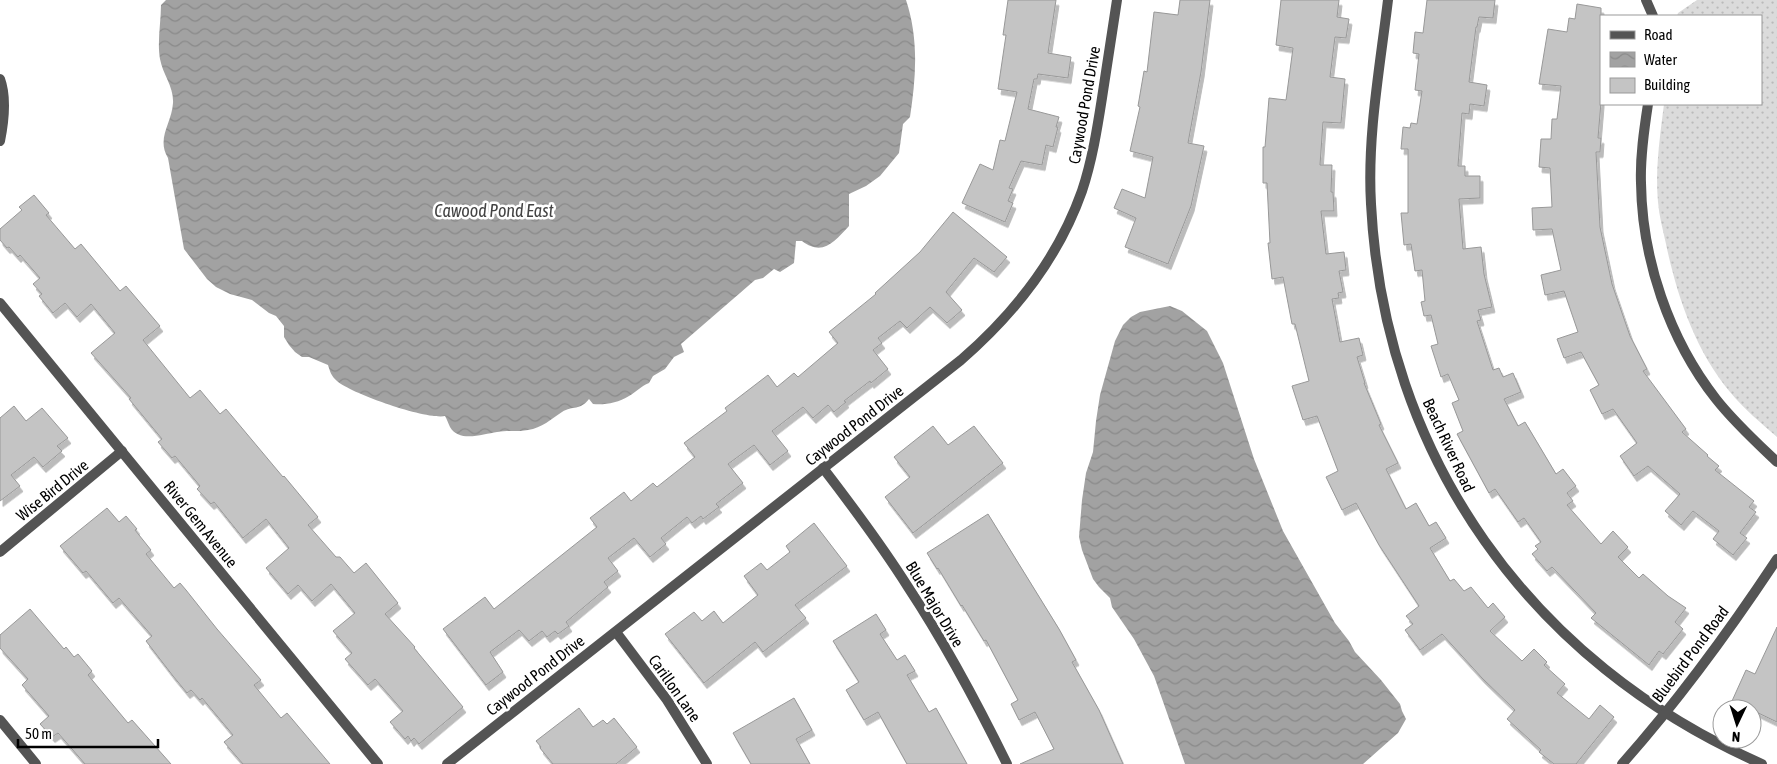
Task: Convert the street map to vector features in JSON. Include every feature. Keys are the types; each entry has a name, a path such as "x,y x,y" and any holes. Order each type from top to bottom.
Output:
{"street":[{"name":"Caywood Pond Drive","path":"447,764 961,360 986,338 1017,305 1050,258 1076,207 1092,158 1118,0"},
{"name":"Beach River Road","path":"1388,0 1372,134 1371,217 1384,308 1395,352 1411,400 1438,462 1457,498 1486,544 1544,614 1568,638 1615,678 1664,712 1719,743 1762,764"},
{"path":"1646,0 1653,15"},
{"path":"0,78 3,88 4,107 0,141"},
{"path":"1648,105 1642,145 1641,198 1646,236 1660,294 1678,338 1701,377 1730,416 1777,462"},
{"name":"River Gem Avenue","path":"0,303 378,764"},
{"name":"Wise Bird Drive","path":"0,552 122,451"},
{"name":"Blue Major Drive","path":"823,468 872,534 926,614 1007,764"},
{"name":"Bluebird Pond Road","path":"1622,764 1746,606 1777,559"},
{"name":"Carillon Lane","path":"616,632 667,700 707,764"},
{"path":"0,720 36,764"}],"shaded area":[{"path":"1697,0 1777,0 1777,437 1735,398 1718,376 1697,340 1682,303 1670,264 1660,218 1657,178 1664,105 1762,105 1762,15 1677,15"}],"water":[{"name":"Cawood Pond East","path":"166,0 906,0 915,44 914,88 910,117 903,124 899,153 880,176 866,186 849,194 849,226 834,242 816,248 802,241 796,241 794,263 780,272 774,269 763,278 755,280 681,344 684,352 674,357 665,369 653,376 649,383 629,396 607,404 593,404 589,399 583,405 566,410 533,429 465,436 454,432 445,416 423,414 390,405 358,393 337,381 328,365 309,357 302,357 295,352 284,337 284,326 276,316 252,300 230,294 216,287 207,279 184,249 164,144 164,137 173,103 172,92 161,65 159,52 161,5"},
{"path":"1170,306 1182,311 1207,331 1223,363 1254,459 1283,531 1335,623 1355,652 1400,704 1406,719 1398,733 1363,764 1185,764 1154,676 1134,639 1112,607 1110,598 1093,579 1079,537 1082,500 1086,473 1093,452 1100,395 1115,341 1123,325 1131,317 1140,312"}],"building":[{"path":"1008,0 1056,0 1048,53 1071,57 1068,78 1038,74 1037,79 1034,79 1028,109 1059,117 1056,127 1058,127 1053,147 1046,145 1042,165 1021,161 1009,188 1013,189 1008,201 1013,203 1005,222 962,203 980,164 993,170 1000,140 1005,141 1017,92 998,89 1006,35 1003,35"},
{"path":"1180,0 1210,0 1201,72 1188,143 1204,146 1191,206 1168,264 1125,247 1136,218 1114,208 1122,189 1145,198 1153,157 1130,151 1140,107 1138,106 1144,71 1147,72 1154,12 1178,15"},
{"path":"1281,0 1339,0 1337,17 1349,19 1346,38 1335,37 1330,77 1345,79 1341,123 1323,122 1320,165 1332,165 1331,192 1333,192 1334,211 1321,211 1326,254 1344,252 1346,270 1339,271 1343,292 1338,293 1339,298 1332,299 1340,342 1359,338 1363,355 1357,357 1364,383 1381,424 1379,425 1398,463 1386,469 1406,509 1416,503 1429,526 1436,522 1446,538 1430,548 1450,581 1454,579 1464,591 1471,587 1488,608 1493,603 1505,617 1490,631 1522,661 1534,649 1547,662 1544,665 1565,684 1557,693 1589,719 1600,705 1614,717 1576,764 1554,764 1539,752 1541,750 1507,719 1515,710 1482,678 1442,634 1420,650 1405,630 1413,624 1406,616 1419,606 1379,545 1356,503 1342,510 1326,477 1338,471 1317,416 1303,420 1292,386 1309,381 1295,324 1292,324 1283,277 1272,279 1268,243 1270,243 1267,183 1263,183 1263,147 1265,147 1269,98 1286,100 1293,48 1276,45"},
{"path":"1427,0 1495,0 1493,18 1479,17 1476,27 1469,82 1487,85 1484,106 1470,104 1469,114 1462,113 1458,166 1465,166 1465,176 1480,176 1480,198 1459,199 1463,249 1481,247 1484,274 1492,307 1478,310 1481,320 1477,321 1493,370 1499,368 1503,377 1513,373 1521,392 1504,399 1518,426 1525,422 1556,474 1563,469 1576,486 1567,493 1573,501 1567,505 1601,544 1613,531 1628,547 1618,557 1639,578 1643,574 1668,596 1686,608 1675,622 1683,629 1663,654 1659,651 1649,665 1591,618 1596,613 1552,567 1547,571 1532,554 1538,549 1535,546 1541,542 1524,518 1518,522 1495,489 1489,493 1457,434 1463,431 1452,403 1459,400 1448,374 1441,377 1431,346 1438,344 1431,315 1424,316 1421,302 1425,301 1422,270 1415,271 1411,244 1404,245 1401,213 1408,213 1408,149 1401,149 1403,127 1410,128 1411,123 1417,124 1422,91 1415,90 1419,54 1413,53 1415,32 1423,33"},
{"path":"1577,4 1601,8 1601,105 1598,138 1601,138 1600,152 1596,152 1600,227 1612,284 1630,336 1647,369 1643,371 1686,429 1682,432 1719,466 1715,470 1754,501 1749,507 1756,512 1740,533 1747,538 1733,555 1713,539 1719,531 1693,511 1681,525 1665,511 1680,494 1648,466 1634,476 1620,456 1637,443 1613,409 1602,414 1590,390 1599,385 1581,352 1564,358 1557,339 1578,332 1564,291 1545,295 1541,275 1561,270 1552,229 1533,230 1532,208 1552,207 1550,168 1539,167 1541,139 1551,139 1552,119 1557,119 1561,86 1539,84 1548,29 1567,32 1569,18 1575,19"},
{"path":"34,195 49,213 46,215 75,249 81,244 120,291 126,286 160,326 143,340 190,398 200,390 220,414 226,409 318,517 308,525 336,557 340,557 354,573 366,563 398,603 385,614 415,647 463,707 419,744 414,738 411,741 408,736 405,739 390,722 403,711 375,679 368,685 345,659 352,653 333,631 355,613 331,584 312,601 298,585 288,594 266,568 289,548 266,519 243,538 214,502 211,504 197,489 200,486 175,456 172,458 158,442 162,439 129,399 131,398 91,353 115,333 91,304 77,317 65,303 53,313 39,296 42,294 33,284 40,278 20,255 18,257 0,240 0,229 22,210 19,207"},
{"path":"953,212 1007,257 994,272 974,258 946,292 962,310 947,323 930,307 907,328 900,321 878,338 882,343 873,350 888,369 844,401 846,402 834,412 828,405 813,418 803,407 772,431 788,451 770,465 754,445 728,464 743,483 716,504 719,507 703,519 701,516 692,523 687,517 661,538 666,544 650,557 634,538 608,558 618,571 604,582 608,587 566,622 569,626 558,634 555,631 547,637 542,631 529,641 519,630 490,652 503,672 486,685 443,629 485,597 494,609 597,527 590,518 624,492 631,501 653,483 657,487 695,457 684,443 727,411 725,408 768,375 777,387 794,373 798,377 838,343 829,332 876,294 920,252"},
{"path":"14,406 26,421 42,408 68,438 57,446 62,451 43,467 34,457 11,475 20,486 0,501 0,418"},
{"path":"933,426 948,445 974,426 1003,463 913,533 885,497 910,477 894,457"},
{"path":"107,508 119,522 126,516 151,550 146,554 174,588 180,583 261,680 254,685 281,718 287,713 330,764 243,764 224,742 233,735 202,698 200,700 191,690 187,693 173,676 146,641 152,636 119,598 113,603 86,571 83,573 60,546"},
{"path":"988,514 1076,660 1072,662 1099,710 1123,764 1020,764 1054,749 1035,712 1019,720 1011,704 1018,700 986,640 984,641 927,553"},
{"path":"814,523 847,566 795,605 806,618 763,652 755,642 704,683 665,634 694,612 702,621 714,611 723,623 758,595 744,576 761,563 767,570 790,552 786,546"},
{"path":"30,609 64,649 66,647 74,657 78,654 92,671 88,675 128,723 132,720 171,764 85,764 58,733 52,737 40,724 49,716 22,685 28,679 0,648 0,635"},
{"path":"876,614 886,630 880,634 897,660 905,655 915,671 907,675 929,712 936,708 967,764 907,764 878,712 864,720 846,690 859,682 833,641"},
{"path":"1777,627 1777,722 1762,715 1762,699 1733,699 1746,670 1755,674"},
{"path":"794,698 812,730 796,739 810,764 751,764 733,733"},
{"path":"579,708 593,727 603,720 607,724 614,718 637,747 616,764 553,764 536,741"}]}
